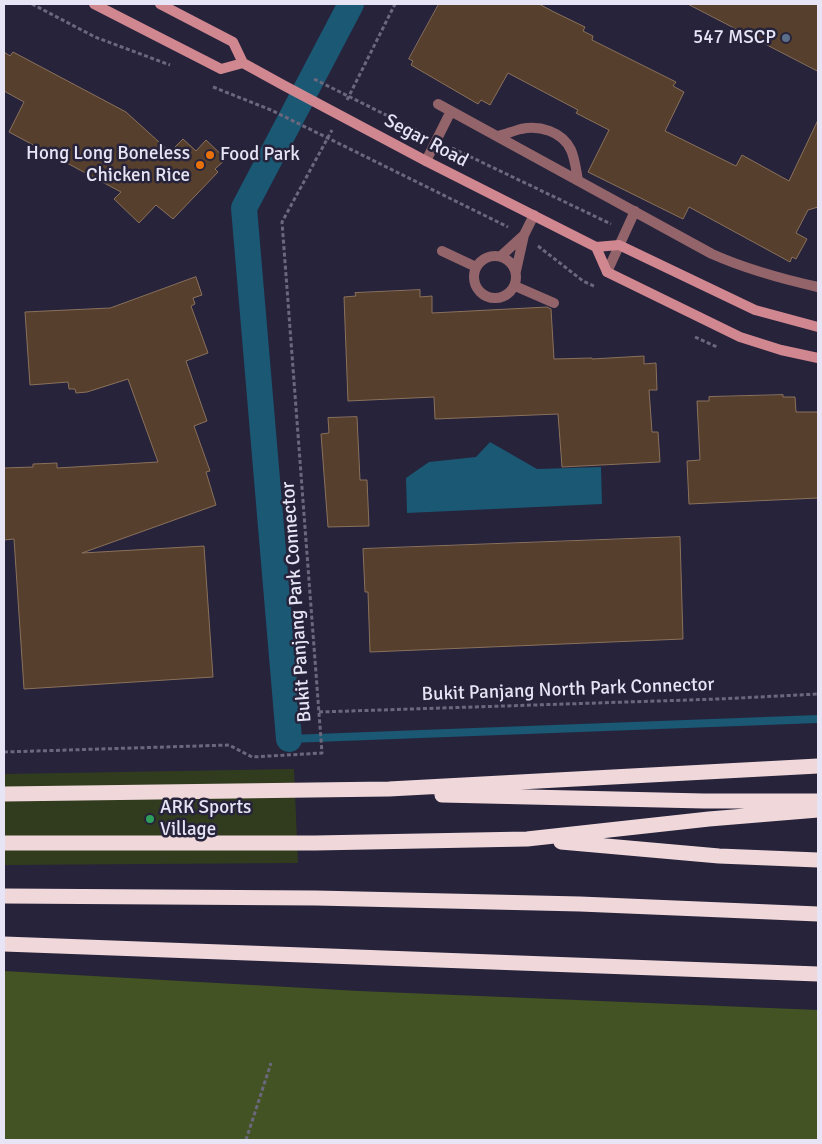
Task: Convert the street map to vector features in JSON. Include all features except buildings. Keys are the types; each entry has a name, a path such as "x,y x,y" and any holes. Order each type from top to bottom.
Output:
{"highway":[{"path":"4,794 389,789 818,766"},
{"path":"389,789 395,793 494,797 818,801"},
{"path":"4,843 315,843 527,839 709,819 818,810"},
{"path":"527,839 719,856 818,860"},
{"path":"4,896 316,898 580,904 818,914"},
{"path":"4,944 818,974"}],"street":[{"path":"94,4 221,69 243,63 233,42 160,4"},
{"name":"Segar Road","path":"243,63 426,161 596,247"},
{"path":"818,327 756,310 619,245 596,247 606,272 740,337 781,350 818,358"}],"lane":[{"path":"438,104 712,254 730,262 792,282 818,287"},
{"path":"426,161 452,111"},
{"path":"498,136 529,128 538,128 555,133 568,143 578,180"},
{"path":"606,272 635,211"},
{"path":"516,271 508,259 493,255 480,262 476,267 474,280 480,292 492,298 505,296 510,292 515,286 516,271 524,235 534,215"},
{"path":"501,256 524,235"},
{"path":"442,251 476,267"},
{"path":"515,286 554,303"}],"path":[{"path":"32,4 94,36 172,66"},
{"path":"349,96 396,4"},
{"path":"325,84 625,231"},
{"path":"213,87 271,110 524,235 583,281"},
{"name":"Bukit Panjang Park Connector","path":"4,752 229,745 252,757 322,753 282,222 327,139"},
{"name":"Bukit Panjang North Park Connector","path":"319,712 818,694"},
{"path":"246,1140 271,1063"}],"green space":[{"name":"ARK Sports Village","path":"294,769 298,863 4,865 4,774"},
{"path":"4,971 359,991 818,1010 818,1140 4,1140"}],"water":[{"path":"490,442 537,469 601,467 602,504 407,513 406,478 429,462 476,457"}],"waterway":[{"path":"289,739 244,208 351,4"},
{"path":"289,739 818,719"}],"place":[{"name":"547 MSCP","path":"786,38"},
{"name":"Food Park","path":"210,155"},
{"name":"Hong Long Boneless Chicken Rice","path":"200,165"},
{"name":"ARK Sports Village","path":"150,819"}]}
